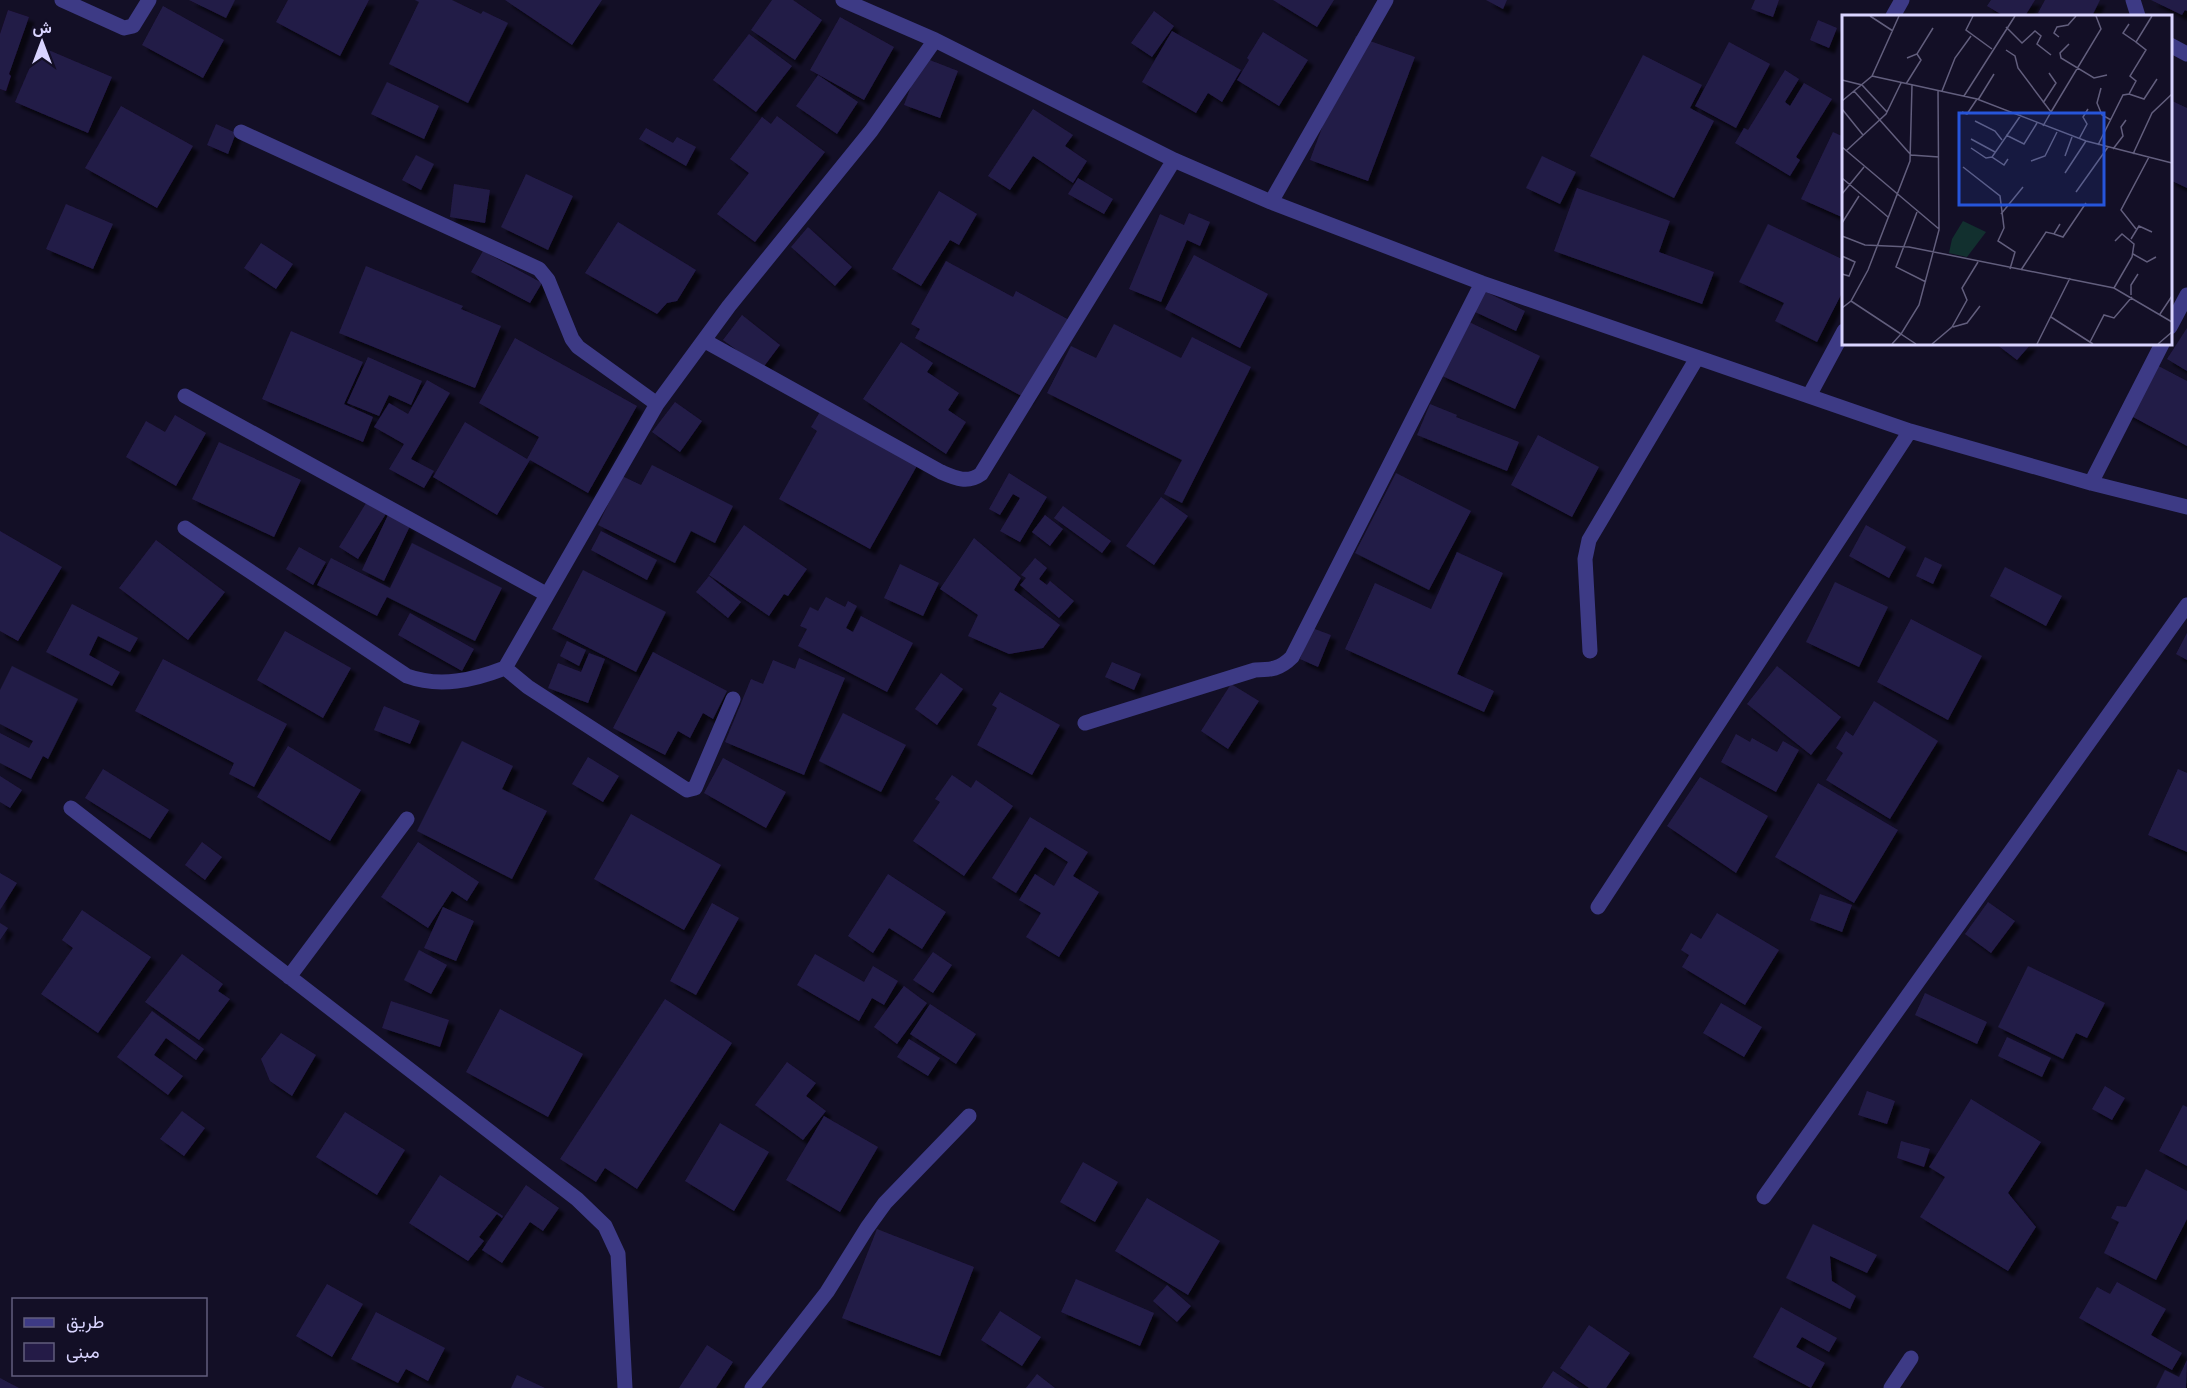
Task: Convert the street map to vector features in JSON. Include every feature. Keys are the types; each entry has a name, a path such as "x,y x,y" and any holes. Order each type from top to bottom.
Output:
{"street":[{"path":"62,0 121,28 129,28 133,26 149,0"},
{"path":"843,0 935,40 1174,160 1271,202 1482,283 1910,431 2091,483 2187,507"},
{"path":"1271,202 1386,0"},
{"path":"1894,15 1902,0"},
{"path":"2133,0 2138,15"},
{"path":"185,528 407,676 423,682 468,680 505,668 657,404 729,306 871,131 935,40"},
{"path":"2172,46 2187,54"},
{"path":"241,132 539,269 548,280 572,339 578,347 657,404"},
{"path":"705,341 941,472 961,480 976,477 981,474 1174,160"},
{"path":"1085,723 1255,670 1275,669 1292,657 1482,283"},
{"path":"2172,323 2187,295"},
{"path":"1809,396 1842,335"},
{"path":"2091,483 2161,345"},
{"path":"1590,651 1585,559 1588,540 1697,358"},
{"path":"185,396 546,594"},
{"path":"1598,907 1910,431"},
{"path":"1764,1197 2187,605"},
{"path":"505,668 528,687 687,790 695,788 733,699"},
{"path":"71,808 577,1199 604,1226 618,1254 625,1388"},
{"path":"289,977 407,819"},
{"path":"752,1388 822,1299 885,1203 969,1116"},
{"path":"1891,1388 1911,1358"}],"building":[{"path":"189,0 235,0 226,18"},
{"path":"288,0 369,0 340,56 276,22"},
{"path":"415,0 452,0 481,14 483,11 508,23 468,103 389,64 419,2"},
{"path":"505,0 602,0 572,45"},
{"path":"772,0 793,0 822,20 795,60 751,30"},
{"path":"1273,0 1334,0 1317,27"},
{"path":"1486,0 1507,0 1503,9"},
{"path":"1755,0 1779,0 1773,17 1751,9"},
{"path":"1991,0 2035,0 2026,15 2002,15 1987,6"},
{"path":"2045,0 2100,0 2092,15 2043,15 2038,13"},
{"path":"2151,0 2187,0 2187,11 2185,10 2182,15"},
{"path":"163,6 224,40 203,78 142,45"},
{"path":"8,10 29,17 9,74 11,76 6,91 0,89 0,34"},
{"path":"1154,11 1174,26 1152,57 1131,43"},
{"path":"840,17 894,47 864,100 810,70"},
{"path":"1818,20 1837,28 1829,48 1810,40"},
{"path":"1172,31 1241,70 1222,102 1208,93 1196,113 1142,82"},
{"path":"1263,32 1308,60 1279,106 1237,80"},
{"path":"749,34 792,66 756,112 713,80"},
{"path":"1356,36 1415,57 1368,181 1310,160"},
{"path":"1729,42 1770,64 1736,128 1695,106"},
{"path":"39,46 112,77 88,133 15,102"},
{"path":"1643,55 1702,85 1690,108 1714,121 1674,198 1590,156"},
{"path":"922,57 958,71 940,118 904,105"},
{"path":"1785,70 1799,79 1785,102 1790,106 1804,83 1832,99 1796,157 1800,160 1790,176 1735,143 1744,128 1748,130"},
{"path":"818,75 858,102 837,134 796,106"},
{"path":"387,82 439,106 424,139 371,114"},
{"path":"2172,101 2187,108 2187,188 2172,181"},
{"path":"121,106 193,146 157,208 85,168"},
{"path":"1033,109 1073,135 1065,146 1087,161 1073,183 1033,156 1010,190 988,176"},
{"path":"777,116 825,152 755,242 717,214 749,173 730,159 762,117 771,124"},
{"path":"216,124 236,133 228,154 207,145"},
{"path":"646,128 673,143 677,137 696,147 686,166 639,139"},
{"path":"1833,132 1842,136 1842,217 1801,199"},
{"path":"416,155 434,164 421,190 402,180"},
{"path":"1542,156 1576,172 1560,204 1526,188"},
{"path":"526,174 573,196 548,250 501,227"},
{"path":"1078,178 1113,199 1104,214 1068,194"},
{"path":"454,184 490,190 485,223 450,217"},
{"path":"1577,188 1670,221 1659,252 1714,272 1702,304 1554,251"},
{"path":"939,191 977,214 959,245 950,240 921,286 892,269"},
{"path":"66,204 113,224 93,269 46,249"},
{"path":"1189,213 1210,222 1200,246 1187,240 1161,302 1129,289 1160,214 1184,225"},
{"path":"618,222 696,270 677,301 667,303 657,314 585,273"},
{"path":"1768,224 1842,259 1842,293 1817,342 1775,321 1784,303 1739,282"},
{"path":"808,227 852,267 835,286 791,247"},
{"path":"261,243 293,264 276,289 244,268"},
{"path":"483,251 542,283 530,303 471,272"},
{"path":"1194,255 1268,294 1240,348 1165,309"},
{"path":"946,261 1013,297 1016,291 1071,321 1027,399 915,338 920,329 911,324"},
{"path":"366,266 463,306 461,309 501,326 475,388 339,333"},
{"path":"1482,290 1525,311 1516,331 1473,311"},
{"path":"742,315 780,345 762,369 723,340"},
{"path":"1465,320 1540,356 1515,409 1440,375"},
{"path":"1114,324 1181,358 1192,337 1251,367 1182,503 1164,494 1182,460 1047,393 1071,346 1096,358"},
{"path":"2187,328 2187,371 2167,359"},
{"path":"291,331 363,362 344,404 373,417 363,442 262,399"},
{"path":"515,338 637,406 588,493 530,460 497,515 433,477 465,422 527,459 539,437 479,403"},
{"path":"901,342 933,363 927,372 959,393 948,410 966,422 946,454 863,399"},
{"path":"1997,345 2030,345 2017,360"},
{"path":"368,357 422,381 411,405 389,395 379,416 347,403"},
{"path":"2147,360 2187,381 2187,446 2120,410"},
{"path":"427,380 450,393 411,459 434,471 424,488 389,469 404,444 374,427 389,403 408,414"},
{"path":"675,402 702,421 680,452 652,432"},
{"path":"1430,404 1519,442 1507,471 1417,435"},
{"path":"821,410 918,464 870,549 779,499 817,431 811,427"},
{"path":"175,415 206,433 176,486 126,457 146,421 165,432"},
{"path":"1538,435 1599,467 1572,517 1511,485"},
{"path":"219,442 301,480 274,537 192,499"},
{"path":"652,465 733,506 715,543 691,531 675,563 598,525 622,476 641,485"},
{"path":"1009,473 1047,497 1020,542 1000,531 1020,498 1013,494 1000,515 989,509"},
{"path":"1396,473 1471,511 1429,590 1355,553"},
{"path":"1161,497 1188,516 1154,565 1126,546"},
{"path":"368,500 387,512 358,559 339,547"},
{"path":"1063,506 1111,541 1102,553 1054,518"},
{"path":"388,515 410,526 384,581 362,570"},
{"path":"1045,515 1063,529 1050,546 1032,532"},
{"path":"744,525 807,569 788,596 784,594 769,616 709,575"},
{"path":"1866,525 1906,547 1889,578 1849,556"},
{"path":"0,531 62,567 18,641 0,631"},
{"path":"601,531 657,560 647,580 591,550"},
{"path":"974,538 1021,578 1014,590 1060,625 1043,648 1009,654 968,636 978,615 940,589"},
{"path":"156,540 225,592 188,640 119,588"},
{"path":"412,543 502,588 475,641 387,597 377,616 317,585 331,558 390,588"},
{"path":"299,547 326,562 313,585 286,569"},
{"path":"1457,552 1503,573 1457,674 1494,691 1484,712 1345,649 1375,583 1431,609"},
{"path":"1925,557 1942,565 1933,584 1916,576"},
{"path":"1035,558 1047,568 1039,579 1047,585 1050,581 1074,601 1059,618 1020,585 1026,578 1021,575"},
{"path":"900,564 939,583 923,616 884,598"},
{"path":"2005,567 2062,596 2046,626 1990,596"},
{"path":"583,570 666,612 636,672 552,629"},
{"path":"709,576 741,602 728,618 696,592"},
{"path":"1835,582 1888,607 1859,667 1806,642"},
{"path":"826,597 845,607 848,601 857,606 846,628 853,632 861,616 913,643 887,692 798,646 807,629 800,626 810,607 818,611"},
{"path":"72,604 138,638 130,652 98,636 89,655 120,672 112,686 46,652"},
{"path":"410,613 474,649 462,671 398,635"},
{"path":"1911,619 1982,656 1948,720 1877,682"},
{"path":"1312,628 1331,635 1318,667 1300,659"},
{"path":"285,631 351,668 323,718 257,680"},
{"path":"2187,633 2187,660 2176,654"},
{"path":"567,641 586,650 579,666 560,656"},
{"path":"653,652 727,691 713,719 703,713 690,738 678,731 665,755 613,728"},
{"path":"589,653 605,659 588,703 548,688 558,663 581,672"},
{"path":"799,658 845,678 804,775 725,742 751,679 763,684 773,660 795,669"},
{"path":"163,659 287,724 254,787 229,774 234,763 135,711"},
{"path":"1112,662 1141,674 1134,690 1105,677"},
{"path":"12,666 78,699 48,759 43,756 31,779 0,763 0,733 29,748 33,741 0,724 0,690"},
{"path":"1777,666 1841,717 1811,755 1747,704"},
{"path":"941,673 963,689 937,725 915,709"},
{"path":"1231,684 1259,701 1228,749 1201,731"},
{"path":"1000,692 1060,725 1032,775 977,745 997,708 992,705"},
{"path":"1874,701 1938,741 1890,819 1826,780 1843,753 1836,748 1846,731 1853,736"},
{"path":"384,706 420,721 410,744 374,730"},
{"path":"843,713 906,745 881,792 819,761"},
{"path":"1736,734 1750,742 1752,738 1777,752 1783,741 1799,750 1776,792 1721,762"},
{"path":"462,741 513,766 502,789 547,811 512,879 417,831"},
{"path":"288,746 361,790 330,841 257,797"},
{"path":"588,757 619,776 603,802 572,784"},
{"path":"723,758 786,792 766,828 704,793"},
{"path":"103,769 169,810 150,839 85,798"},
{"path":"2178,769 2187,773 2187,852 2148,835"},
{"path":"952,775 971,788 976,780 1013,806 964,876 913,841 940,802 935,799"},
{"path":"0,776 22,790 10,808 0,802"},
{"path":"1700,777 1768,816 1736,873 1667,826"},
{"path":"1818,783 1898,830 1854,903 1775,857"},
{"path":"631,814 721,865 684,930 594,879"},
{"path":"1030,817 1088,852 1073,876 1099,892 1059,957 1026,937 1041,913 1019,900 1035,874 1054,886 1068,862 1045,847 1016,893 992,878"},
{"path":"202,842 222,857 205,880 185,865"},
{"path":"418,842 479,882 467,901 452,891 428,928 381,897"},
{"path":"0,873 17,883 0,910"},
{"path":"888,874 946,912 922,949 889,928 873,953 848,936"},
{"path":"1820,894 1852,905 1842,932 1810,920"},
{"path":"1988,902 2015,921 1991,953 1965,934"},
{"path":"712,903 739,918 696,995 670,981"},
{"path":"443,907 474,921 456,961 424,948"},
{"path":"82,910 151,957 98,1033 41,994 73,948 62,940"},
{"path":"1717,913 1779,950 1745,1005 1682,967 1689,955 1681,950 1691,933 1701,939"},
{"path":"0,923 8,928 0,940"},
{"path":"419,950 447,965 431,994 404,980"},
{"path":"933,952 952,965 933,993 913,980"},
{"path":"182,954 223,984 218,991 230,999 199,1040 145,1002"},
{"path":"815,954 864,982 873,966 898,981 884,1005 872,998 859,1021 797,985"},
{"path":"2028,966 2105,1003 2087,1038 2076,1033 2063,1059 1998,1027"},
{"path":"904,986 927,1003 897,1044 874,1027"},
{"path":"1925,993 1987,1022 1977,1044 1915,1015"},
{"path":"665,999 732,1043 637,1189 605,1168 596,1182 560,1159"},
{"path":"391,1001 449,1020 440,1047 382,1028"},
{"path":"1721,1003 1762,1027 1744,1057 1703,1033"},
{"path":"930,1004 976,1034 956,1064 910,1034"},
{"path":"500,1009 583,1054 548,1117 466,1072"},
{"path":"152,1011 204,1049 196,1060 166,1038 154,1055 183,1076 168,1095 117,1057"},
{"path":"281,1033 316,1055 292,1096 270,1081 261,1059"},
{"path":"2007,1037 2051,1058 2042,1077 1998,1056"},
{"path":"909,1039 940,1058 928,1076 897,1057"},
{"path":"787,1062 816,1083 806,1096 826,1111 803,1140 755,1105"},
{"path":"2105,1086 2125,1098 2112,1120 2092,1109"},
{"path":"1867,1091 1895,1101 1887,1124 1858,1115"},
{"path":"1971,1099 2041,1142 2008,1193 2036,1227 2008,1271 1920,1217 1945,1177 1929,1167"},
{"path":"2183,1105 2187,1107 2187,1166 2159,1151"},
{"path":"182,1111 205,1128 184,1156 160,1139"},
{"path":"345,1112 405,1150 377,1195 316,1157"},
{"path":"824,1116 878,1147 840,1212 786,1180"},
{"path":"720,1123 769,1152 734,1211 685,1181"},
{"path":"1901,1141 1930,1149 1924,1167 1897,1158"},
{"path":"1083,1162 1118,1182 1095,1222 1060,1202"},
{"path":"2146,1169 2187,1191 2187,1219 2156,1280 2104,1253 2119,1222 2111,1218 2117,1206 2126,1207"},
{"path":"440,1175 503,1216 502,1218 497,1214 479,1237 484,1241 468,1261 409,1223"},
{"path":"526,1185 559,1208 543,1231 530,1222 502,1263 482,1250"},
{"path":"1147,1198 1220,1241 1188,1295 1115,1251"},
{"path":"1813,1224 1877,1255 1867,1273 1830,1256 1832,1281 1856,1296 1850,1309 1786,1278"},
{"path":"877,1229 974,1267 940,1356 842,1318"},
{"path":"1076,1279 1154,1313 1140,1346 1061,1312"},
{"path":"2117,1282 2166,1309 2151,1335 2182,1353 2172,1370 2079,1318 2097,1287 2110,1294"},
{"path":"327,1284 363,1304 332,1357 296,1336"},
{"path":"1167,1285 1191,1306 1177,1322 1153,1301"},
{"path":"1781,1307 1837,1338 1829,1352 1802,1337 1796,1347 1825,1363 1811,1388 1753,1357"},
{"path":"1000,1311 1041,1337 1022,1366 981,1340"},
{"path":"376,1312 445,1348 428,1381 406,1369 398,1383 351,1359"},
{"path":"1589,1325 1630,1353 1606,1388 1589,1388 1560,1368"},
{"path":"707,1345 733,1362 716,1388 679,1388"},
{"path":"2187,1360 2186,1388 2156,1388 2165,1370 2179,1377"},
{"path":"1553,1371 1579,1388 1542,1388"},
{"path":"1037,1374 1055,1388 1026,1388"},
{"path":"517,1375 545,1388 511,1388"},
{"path":"0,1378 19,1388 0,1388"}]}
